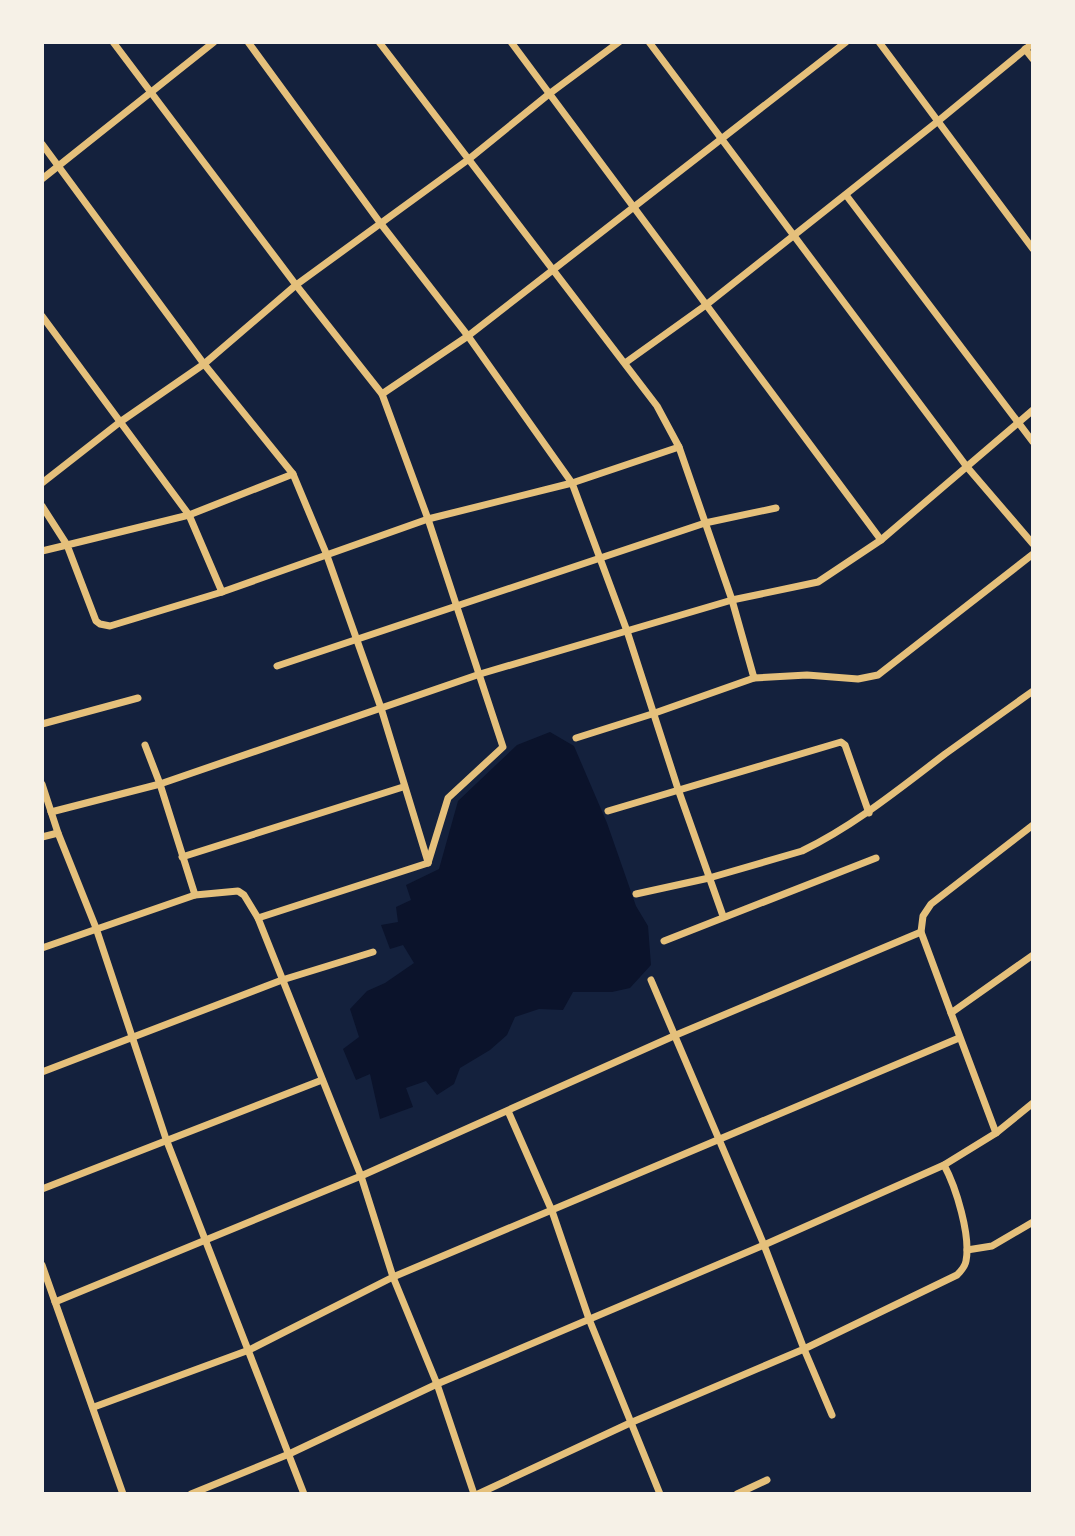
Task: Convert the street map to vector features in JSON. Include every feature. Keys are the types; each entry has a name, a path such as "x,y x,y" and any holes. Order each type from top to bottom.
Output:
{"street":[{"path":"113,42 296,285 382,394 428,519 503,747 448,798 428,863"},
{"path":"42,179 214,42"},
{"path":"248,42 468,336 572,483 626,631 652,714 723,916"},
{"path":"379,42 657,406 679,447 732,600 754,678"},
{"path":"511,42 881,540"},
{"path":"42,483 120,422 204,364 296,285 469,159 619,42"},
{"path":"649,42 967,467 1033,544"},
{"path":"382,394 468,336 846,42"},
{"path":"879,42 1033,250"},
{"path":"625,363 706,305 1033,43"},
{"path":"1025,49 1033,59"},
{"path":"42,144 204,364 293,474 326,553 381,708 428,863"},
{"path":"846,195 1033,442"},
{"path":"42,316 189,515 222,592"},
{"path":"51,812 160,784 480,674 732,600 818,582 881,540 1033,410"},
{"path":"42,506 67,545 96,621 110,625 222,592 428,519 572,483 679,447"},
{"path":"42,551 189,515 293,474"},
{"path":"277,666 705,523 776,508"},
{"path":"576,738 754,678 807,675 858,678 878,675 1033,554"},
{"path":"636,894 709,878 802,850 869,813 1033,691"},
{"path":"42,724 138,698"},
{"path":"608,811 841,742 845,745 869,813"},
{"path":"145,746 160,784 194,895"},
{"path":"42,784 96,928 166,1139 304,1494"},
{"path":"182,857 403,787"},
{"path":"996,1133 921,932 923,916 931,904 1033,825"},
{"path":"42,837 58,832"},
{"path":"664,941 876,858"},
{"path":"258,918 428,863"},
{"path":"42,948 194,895 238,891 244,894 258,918 361,1175 393,1277 437,1384 476,1494 630,1423 804,1349 957,1275 965,1265 967,1250 952,1179 944,1165"},
{"path":"55,1302 361,1175 676,1035 921,932"},
{"path":"42,1072 282,980 373,952"},
{"path":"951,1013 1033,955"},
{"path":"651,980 764,1245 832,1415"},
{"path":"94,1407 249,1350 393,1277 959,1038"},
{"path":"42,1189 322,1080"},
{"path":"191,1494 289,1454 437,1384 944,1165 996,1133 1033,1103"},
{"path":"508,1111 552,1211 589,1320 660,1494"},
{"path":"967,1250 992,1246 1033,1222"},
{"path":"42,1265 123,1494"},
{"path":"737,1494 767,1480"}],"water":[{"path":"550,732 574,746 607,823 636,906 648,926 651,965 630,988 612,992 573,992 563,1010 539,1009 515,1017 507,1035 490,1050 460,1068 454,1084 437,1095 426,1081 406,1088 413,1107 380,1119 370,1074 356,1080 343,1049 359,1037 350,1009 367,991 385,983 414,963 403,945 390,949 381,925 398,922 396,907 411,900 406,885 439,869 458,801 517,745"}]}
